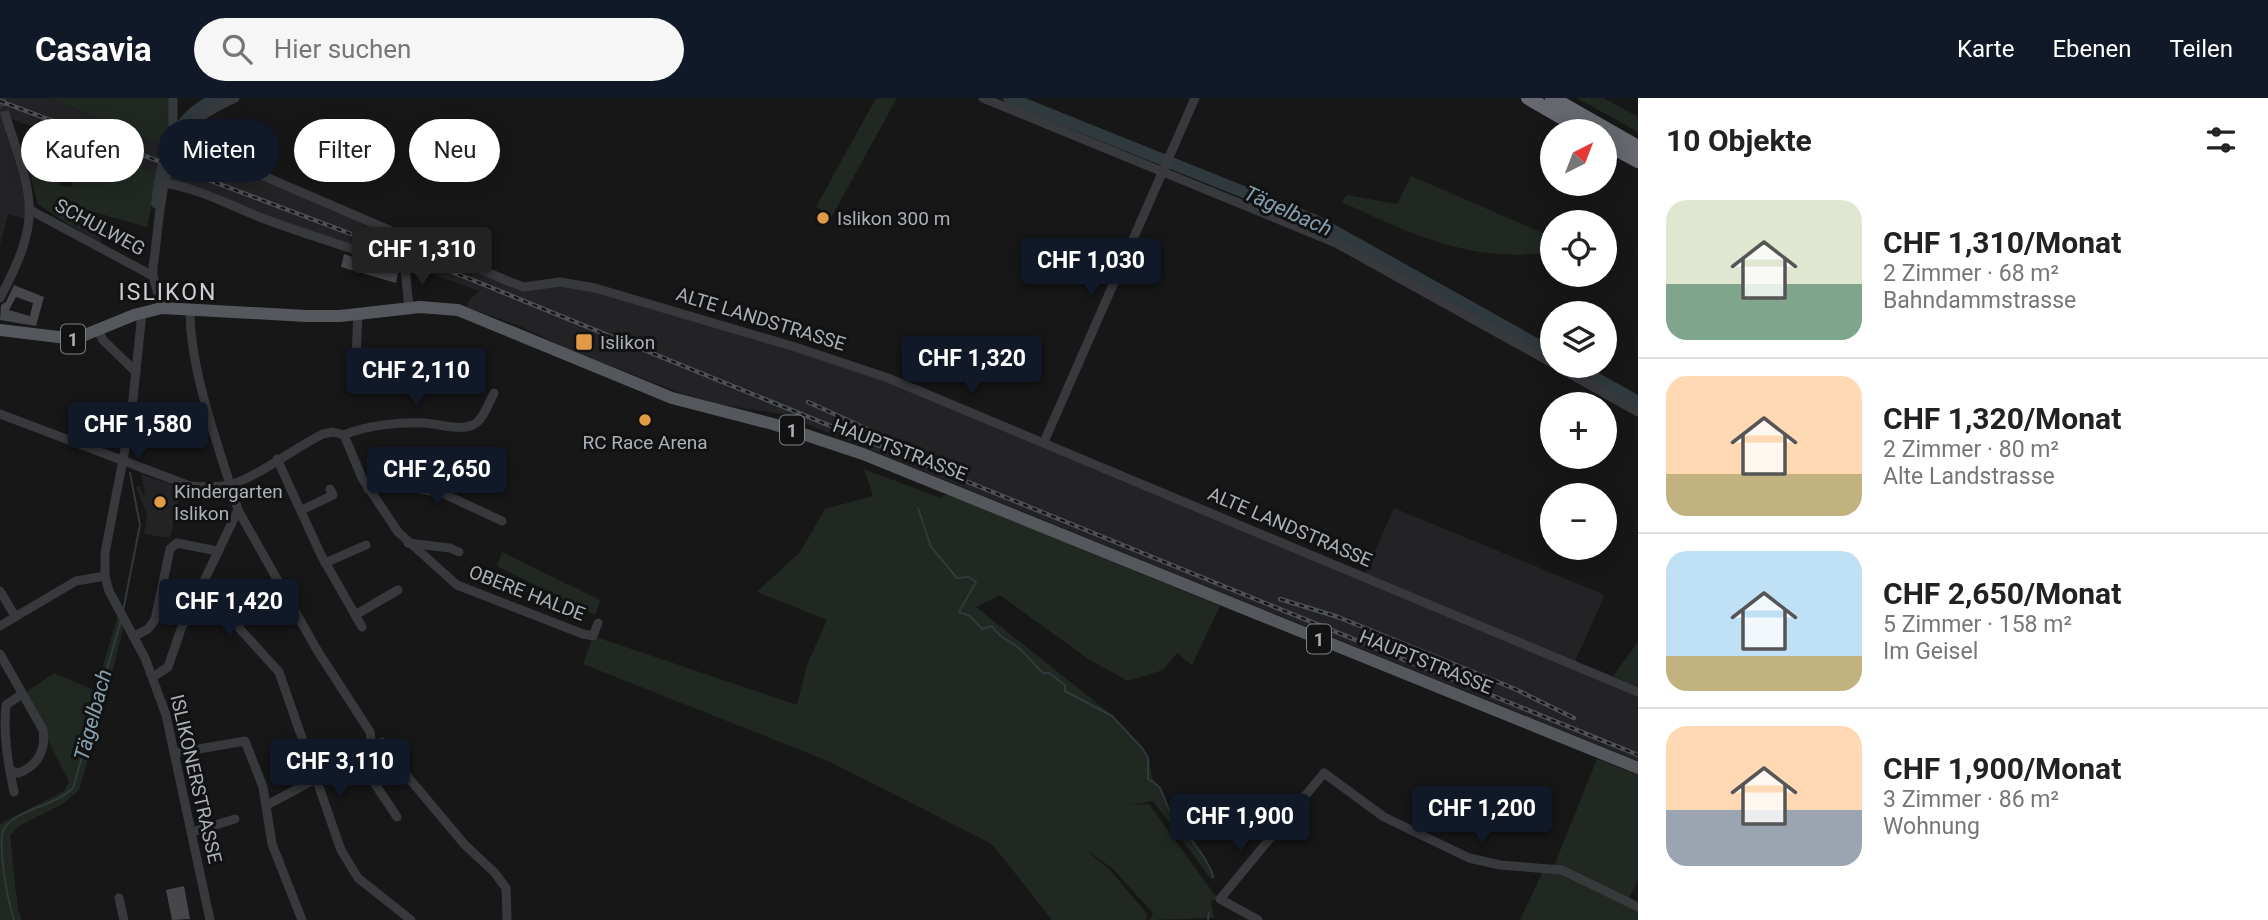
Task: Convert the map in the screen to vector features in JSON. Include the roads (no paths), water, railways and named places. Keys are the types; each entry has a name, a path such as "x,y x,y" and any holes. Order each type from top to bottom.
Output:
{"highway":[{"path":"1528,98 1564,119"},
{"path":"1552,98 1638,146"},
{"path":"1617,149 1638,161"}],"main road":[{"name":"HAUPTSTRASSE","path":"0,330 62,339 81,338 142,313 162,308 306,316 409,308 438,307 458,310 673,398 773,424 862,454 1638,768"}],"street":[{"path":"173,98 175,119"},
{"path":"198,119 235,98"},
{"path":"983,98 1165,169 1336,243 1540,357"},
{"path":"1044,442 1195,98"},
{"path":"0,297 21,258 29,232 30,210 27,185 6,117"},
{"name":"ALTE LANDSTRASSE","path":"280,180 510,282 532,287 565,283 624,295 888,378 1638,692"},
{"path":"162,308 153,276 165,183 186,187 265,219 353,247 405,268 409,308"},
{"name":"SCHULWEG","path":"30,210 153,276"},
{"path":"190,310 199,371 215,436 238,510 317,650 370,732 372,742 369,748 357,757 267,805"},
{"path":"0,626 76,581 105,576 105,553 123,462 142,313"},
{"path":"358,314 356,356 362,387"},
{"path":"98,331 103,340 136,372"},
{"path":"1577,378 1638,412"},
{"path":"0,414 190,486 211,488 230,485 323,434 332,432 344,435 423,423 472,426 478,422 494,393"},
{"name":"OBERE HALDE","path":"344,435 368,489 408,543 457,585 496,602 593,636 598,623"},
{"path":"277,458 325,563 362,627"},
{"path":"368,489 408,487 442,493 502,521"},
{"path":"302,510 333,495 330,489"},
{"path":"153,677 168,667 176,641 238,510"},
{"path":"133,637 148,629 155,620 170,549 177,543 217,551"},
{"path":"408,543 450,548 459,552"},
{"path":"325,563 366,545"},
{"name":"ISLIKONERSTRASSE","path":"105,576 119,612 153,677 176,753 210,920"},
{"path":"201,586 279,672 341,850 358,878 411,920"},
{"path":"355,615 398,590"},
{"path":"0,591 15,616"},
{"path":"0,654 43,730 45,741 43,751 30,768 19,774 10,771"},
{"path":"14,792 6,753 6,705 22,694"},
{"path":"176,753 245,741 267,805 272,844 302,920"},
{"path":"382,742 386,751 465,845 500,880 507,895 507,920"},
{"path":"357,757 397,817"},
{"path":"1258,920 1220,899 1324,773 1384,817 1469,858 1489,863 1562,870 1638,907"},
{"path":"192,832 236,819"},
{"path":"119,898 124,920"}],"waterway":[{"name":"Tägelbach","path":"157,203 166,155 179,128 201,107 217,98"},
{"name":"Tägelbach","path":"1009,98 1316,221 1540,346"},
{"name":"Tägelbach","path":"1595,378 1638,402"},
{"name":"Tägelbach","path":"123,611 140,525 130,473"},
{"path":"918,508 931,547 957,578 969,577 976,582 959,612 970,616 982,629 992,626 1043,673 1049,673 1065,685 1065,691 1112,716 1142,748 1148,758 1148,779 1160,789 1168,808 1201,854 1213,877"},
{"name":"Tägelbach","path":"14,920 5,877 2,834 17,817 73,788 121,620"},
{"path":"1208,920 1209,913"}],"tunnel":[{"path":"1,98 6,117"}],"railway":[{"path":"0,101 470,279 1638,755"},
{"path":"808,402 900,444"},
{"path":"1280,599 1338,617 1515,689 1574,718"}],"place":[{"name":"Islikon 300 m","path":"823,218"},
{"name":"Islikon","path":"584,342"},
{"name":"RC Race Arena","path":"645,420"},
{"name":"Kindergarten Islikon","path":"160,502"}],"district":[{"name":"ISLIKON","path":"168,292"}]}
